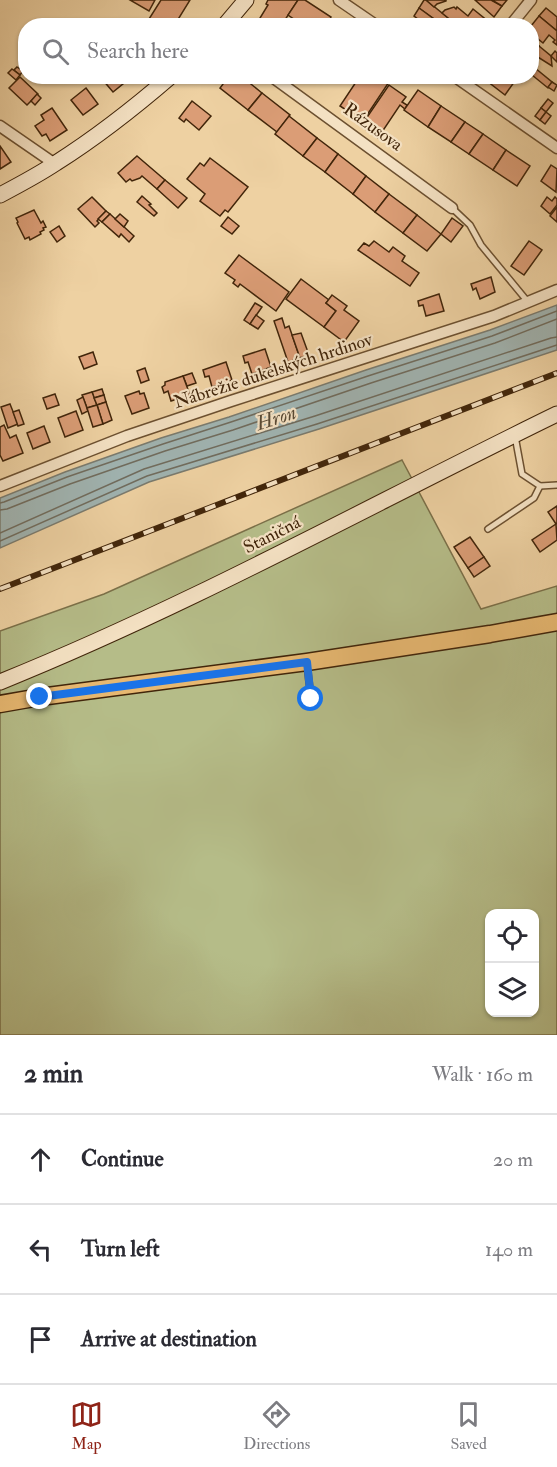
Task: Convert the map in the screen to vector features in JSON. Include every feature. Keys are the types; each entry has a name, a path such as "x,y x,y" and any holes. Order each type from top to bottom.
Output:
{"main road":[{"path":"0,704 307,662 557,622"}],"street":[{"path":"231,18 246,0"},
{"path":"339,0 365,18"},
{"path":"516,18 531,0"},
{"path":"0,195 55,164 115,122 162,84"},
{"name":"Rázusova","path":"282,84 452,208"},
{"path":"469,84 557,148"},
{"path":"0,126 55,164"},
{"name":"Nábrežie dukelských hrdinov","path":"0,486 127,436 494,316 557,290"},
{"name":"Staničná","path":"0,682 163,611 557,414"}],"lane":[{"path":"452,208 470,225 481,245 528,302"},
{"path":"515,434 522,474 540,486 557,485"},
{"path":"488,529 534,498 540,486"},
{"path":"307,662 311,699"}],"green space":[{"path":"402,460 481,609 557,586 557,1035 0,1035 0,631 104,594"}],"water":[{"name":"Hron","path":"557,305 557,350 319,429 149,482 0,548 0,498 161,438 490,330"}],"building":[{"path":"130,0 155,0 149,11"},
{"path":"161,0 190,0 179,18 150,18"},
{"path":"268,0 298,0 286,18 260,18 268,5 266,4"},
{"path":"298,0 305,0 331,17 292,18 288,15"},
{"path":"426,0 448,18 433,18 419,8"},
{"path":"426,0 446,0 446,1 434,7"},
{"path":"475,0 491,0 502,6 494,17"},
{"path":"492,0 507,0 502,6"},
{"path":"457,7 468,16 473,9 484,18 448,18 442,13"},
{"path":"419,8 433,18 417,18 414,16"},
{"path":"546,8 557,17 557,31 539,16"},
{"path":"539,16 557,31 557,45 549,35 543,43 539,40"},
{"path":"539,46 551,56 552,66 539,58"},
{"path":"555,51 557,53 557,62 551,56"},
{"path":"12,69 18,74 18,78 16,80 8,73"},
{"path":"539,71 552,82 548,88 539,81"},
{"path":"18,79 18,84 27,84 38,94 27,105 9,88"},
{"path":"552,82 557,85 554,91 548,87"},
{"path":"106,84 123,84 113,92"},
{"path":"223,84 251,84 262,93 248,110 220,88"},
{"path":"355,84 388,84 363,121 340,106"},
{"path":"491,84 513,84 505,95"},
{"path":"389,85 406,97 402,102 407,105 405,109 400,105 378,138 361,126"},
{"path":"86,88 98,104 83,115 71,100"},
{"path":"418,90 441,106 428,127 404,110"},
{"path":"262,93 290,115 277,132 248,110"},
{"path":"37,94 41,98 35,105 31,101"},
{"path":"548,99 553,103 546,112 541,108"},
{"path":"192,101 211,116 199,130 186,119 184,122 179,118"},
{"path":"441,106 465,122 451,142 428,127"},
{"path":"52,108 67,130 50,141 46,134 42,136 35,126 44,120 41,115"},
{"path":"541,108 546,112 540,120 535,116"},
{"path":"546,112 551,116 545,124 540,120"},
{"path":"289,116 317,138 303,156 275,134"},
{"path":"465,122 483,134 469,154 451,142"},
{"path":"483,134 506,150 493,170 469,154"},
{"path":"317,138 338,154 325,172 303,156"},
{"path":"0,146 11,162 0,169"},
{"path":"506,150 530,166 517,186 493,170"},
{"path":"338,154 366,176 353,194 325,172"},
{"path":"137,156 165,180 157,189 142,176 126,182 118,173"},
{"path":"210,158 248,187 228,212 225,210 220,216 200,201 205,194 187,179 200,163 204,166"},
{"path":"551,165 557,169 556,192 541,181"},
{"path":"366,176 389,194 375,212 353,194"},
{"path":"165,180 187,198 178,208 157,189"},
{"path":"389,194 417,215 403,233 375,212"},
{"path":"142,196 157,213 154,216 137,202"},
{"path":"92,197 106,211 95,227 78,209"},
{"path":"547,197 552,201 555,197 557,199 557,205 550,214 541,206"},
{"path":"557,207 557,222 550,216"},
{"path":"34,210 46,227 40,232 41,234 30,240 29,237 25,239 16,218"},
{"path":"106,211 110,214 102,222 98,219"},
{"path":"110,214 134,236 129,242 121,234 119,237 102,222"},
{"path":"120,214 128,221 124,227 115,219"},
{"path":"417,215 441,234 427,251 403,233"},
{"path":"228,217 239,226 232,234 221,226"},
{"path":"452,218 463,226 451,242 441,234"},
{"path":"59,226 65,236 57,242 50,232"},
{"path":"374,241 389,252 393,247 405,256 402,261 419,273 410,286 358,250 364,243 369,246"},
{"path":"529,241 542,250 524,275 511,266"},
{"path":"239,255 289,292 276,311 240,284 238,287 233,283 235,280 225,273"},
{"path":"491,277 495,292 480,299 476,288 473,290 471,284"},
{"path":"301,279 329,300 326,303 336,311 324,327 286,299"},
{"path":"439,294 444,311 426,316 423,305 419,306 418,301"},
{"path":"332,295 347,306 344,310 359,321 344,342 324,327 336,311 326,303"},
{"path":"255,303 262,307 250,324 244,320"},
{"path":"256,315 264,321 258,329 250,324"},
{"path":"282,318 285,328 289,326 300,358 288,362 274,321"},
{"path":"301,333 309,355 300,358 292,335"},
{"path":"265,349 271,367 252,374 243,356"},
{"path":"93,352 97,364 84,369 79,357"},
{"path":"226,362 232,380 212,387 209,376 205,377 203,370"},
{"path":"145,368 149,380 141,383 137,371"},
{"path":"192,373 196,383 187,386 183,376"},
{"path":"183,376 190,395 171,401 168,391 164,393 162,387 165,382"},
{"path":"102,389 104,395 94,398 92,392"},
{"path":"139,391 140,394 144,393 149,408 132,414 125,396"},
{"path":"92,392 97,405 87,408 82,395"},
{"path":"55,394 59,405 47,409 43,398"},
{"path":"104,395 106,402 97,405 94,398"},
{"path":"83,397 88,411 82,414 77,400"},
{"path":"106,402 112,420 103,424 97,405"},
{"path":"10,404 18,424 8,428 1,407"},
{"path":"97,405 103,424 93,427 87,408"},
{"path":"19,410 24,424 18,426 13,412"},
{"path":"76,411 83,430 65,437 58,418"},
{"path":"4,425 10,438 16,435 23,453 3,461 0,455 0,427"},
{"path":"44,426 50,442 33,449 27,433"},
{"path":"557,506 557,523 556,524 548,512"},
{"path":"556,524 557,540 540,552 532,540"},
{"path":"470,537 484,557 468,568 454,547"},
{"path":"484,557 490,566 474,577 468,568"}],"railway":[{"path":"0,589 557,373"}],"route":[{"path":"40,697 307,662 311,699"}]}
